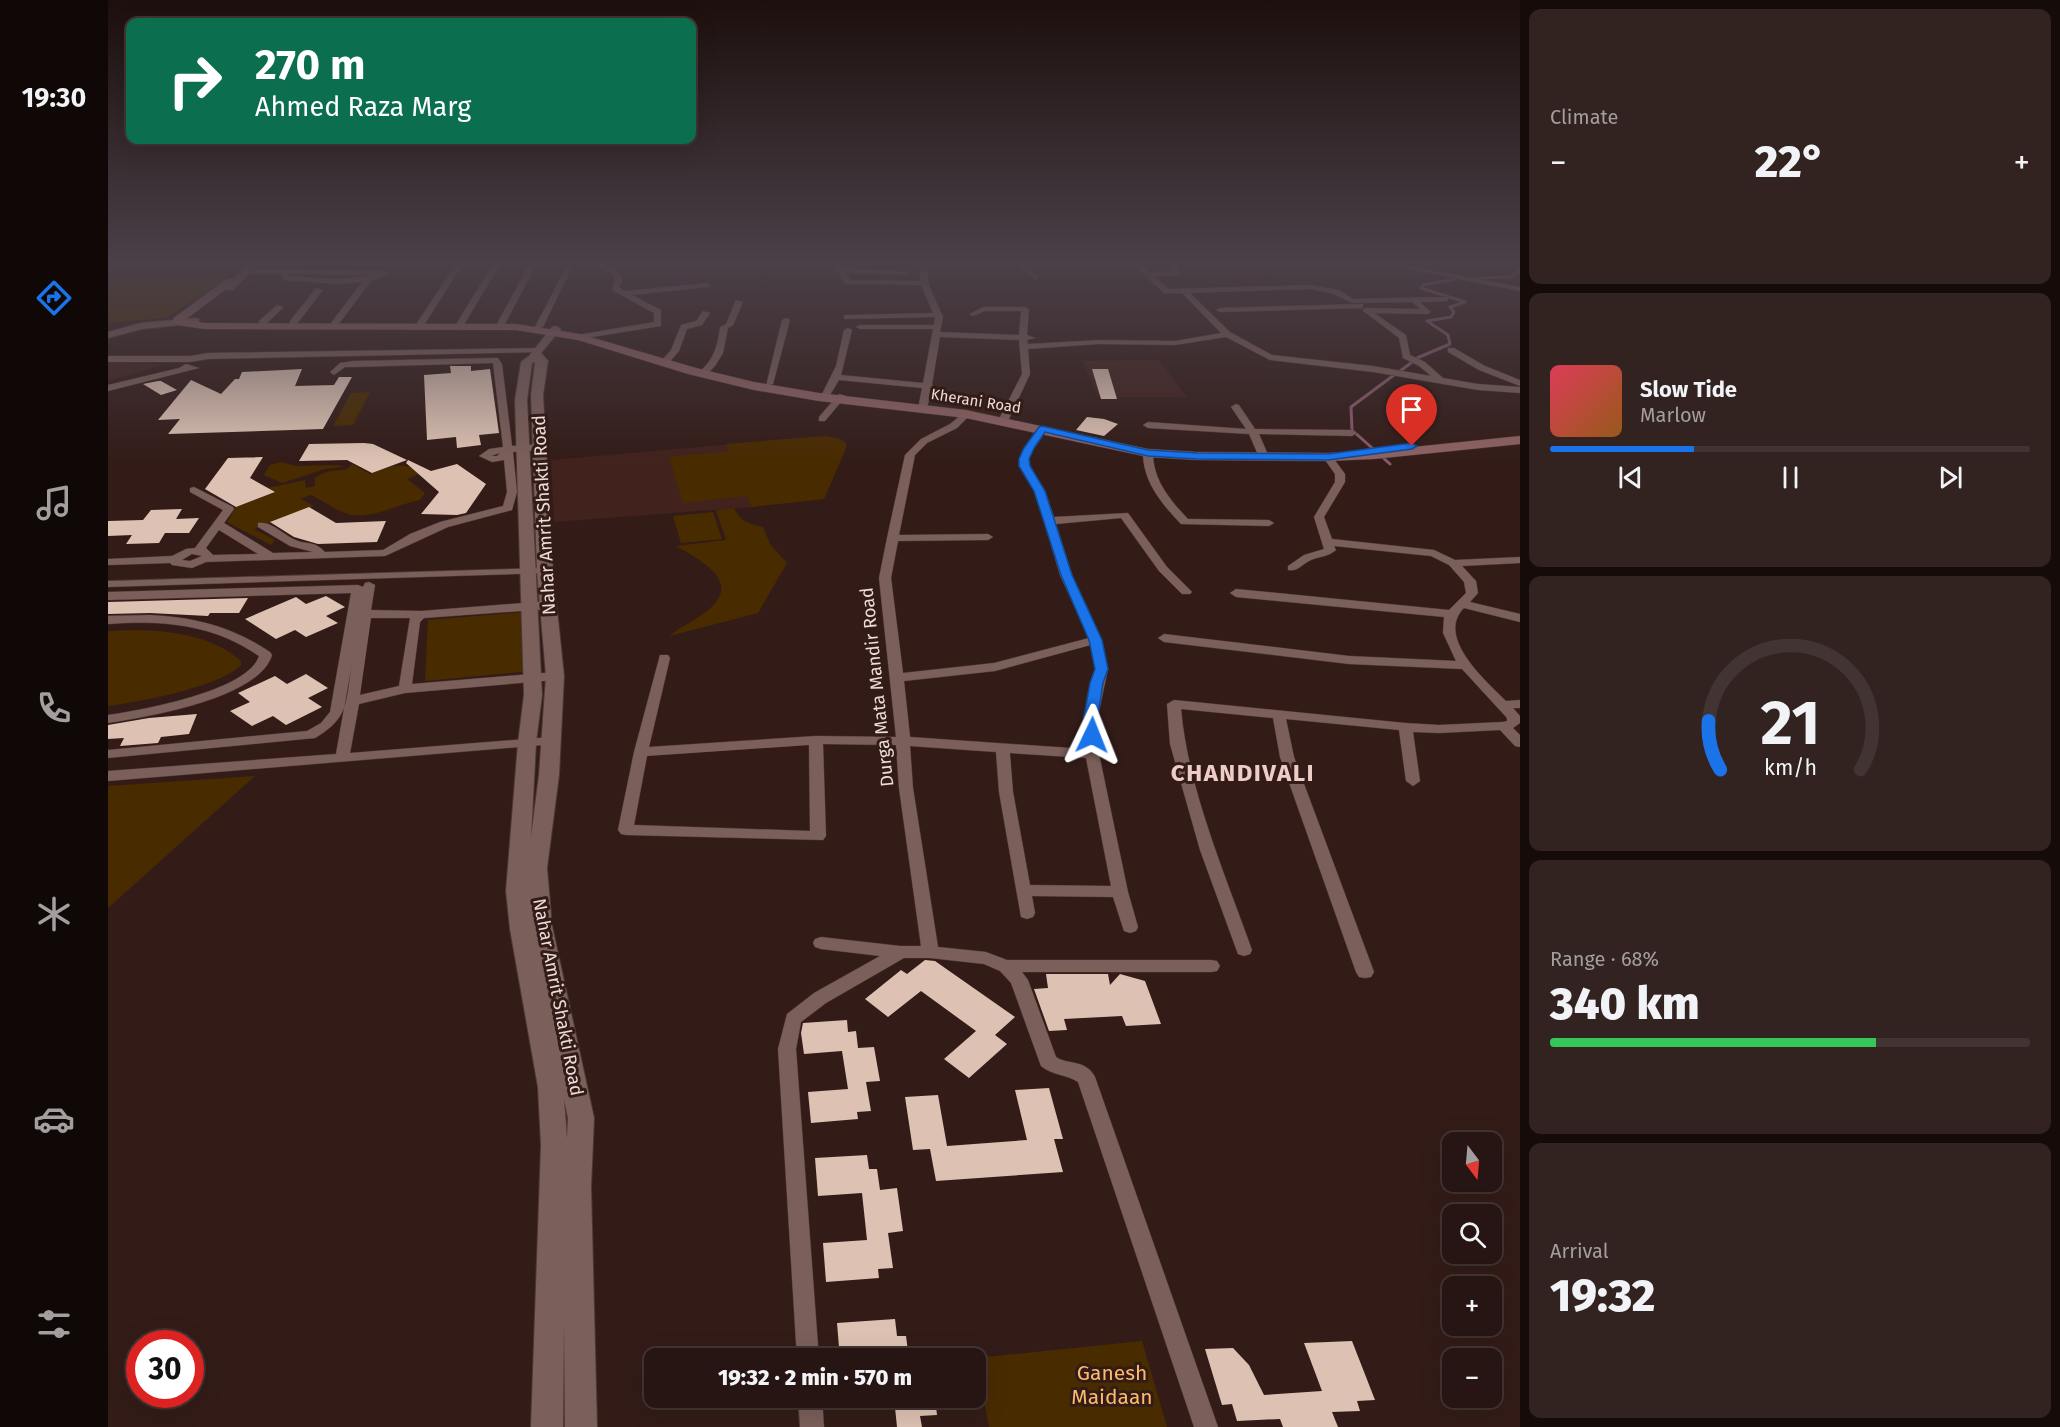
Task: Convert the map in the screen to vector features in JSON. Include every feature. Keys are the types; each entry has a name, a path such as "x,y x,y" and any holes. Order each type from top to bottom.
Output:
{"main road":[{"path":"524,328 555,330"},
{"path":"542,328 555,330"},
{"name":"Kherani Road","path":"555,330 584,336 754,386 966,414 1148,453 1328,457 1520,440"},
{"name":"Kherani Road","path":"705,371 833,397"},
{"name":"Kherani Road","path":"1374,453 1520,435"}],"street":[{"path":"108,333 130,328"},
{"path":"584,336 636,328"},
{"path":"666,360 675,351 684,328"},
{"path":"705,371 723,338 724,328"},
{"path":"770,384 784,328"},
{"path":"923,409 929,387 934,328"},
{"path":"963,328 1024,342 1175,343 1227,334"},
{"path":"1003,421 1026,374 1024,328"},
{"path":"1221,328 1227,334 1270,357 1520,390"},
{"path":"1390,328 1403,337 1406,356 1422,364 1441,381"},
{"name":"Nahar Amrit Shakti Road","path":"536,572 521,508 523,451 521,400 527,362 555,330"},
{"path":"822,418 833,397 835,377 847,343 848,330"},
{"path":"1024,342 1042,338"},
{"path":"1451,350 1482,369 1520,383"},
{"path":"108,388 192,363 227,357 536,354"},
{"name":"Nahar Amrit Shakti Road","path":"536,354 542,361 537,395 541,447 536,572 551,741 537,868 541,926 562,1085 554,1144 547,1427"},
{"path":"165,587 176,561 185,553 201,558 385,553 409,538 438,525 508,508 512,492 498,364 495,360 416,356 342,365 334,372"},
{"path":"108,359 192,363"},
{"path":"835,377 929,387"},
{"path":"1236,407 1253,432 1264,457"},
{"name":"Durga Mata Mandir Road","path":"930,952 908,804 897,678 885,578 910,455 917,445 933,434 959,424 966,414"},
{"path":"1148,425 1253,432 1352,433"},
{"path":"1042,429 1029,448 1024,459 1024,466 1040,491 1066,575 1096,640 1101,666 1091,716 1092,754 1120,892 1130,927"},
{"path":"506,452 541,447"},
{"path":"1148,453 1147,462 1156,485 1166,501 1185,522 1269,523"},
{"path":"1292,568 1308,557 1330,550 1319,517 1340,482 1340,474 1328,457"},
{"path":"184,582 201,558 229,509 194,490"},
{"path":"1050,521 1124,515 1162,569 1186,592"},
{"path":"219,525 271,557"},
{"path":"262,525 294,544 314,547 322,555"},
{"path":"892,538 988,537"},
{"path":"1244,950 1208,850 1180,755 1174,704 1439,729 1504,726 1513,723 1514,717 1504,705 1463,665 1450,637 1448,622 1452,614 1472,593 1470,581 1453,563 1434,553 1329,542"},
{"path":"1453,563 1520,560"},
{"path":"108,562 176,561"},
{"path":"108,596 184,582 536,572"},
{"path":"108,584 165,587 358,589 337,713 326,726 309,735 108,754"},
{"path":"342,758 369,585"},
{"path":"1236,593 1452,614"},
{"path":"1463,604 1520,618"},
{"path":"365,614 421,615 538,606"},
{"path":"405,689 414,621 421,615"},
{"path":"108,620 143,619 193,622 234,634 266,655 257,671 242,681 213,693 151,711 108,719"},
{"path":"1164,638 1349,660 1463,665"},
{"path":"897,678 995,667 1096,640"},
{"path":"664,658 641,752 626,830 818,836 816,740"},
{"path":"352,701 405,689 543,667"},
{"name":"Nahar Amrit Shakti Road","path":"543,667 533,695 527,743 517,891 521,929 562,1085 581,1118 577,1187 581,1427"},
{"path":"1504,705 1520,704"},
{"path":"1279,715 1280,732 1289,765 1312,822 1365,972"},
{"path":"1504,726 1520,743"},
{"path":"1405,727 1413,781"},
{"path":"641,752 816,740 903,741 1092,754"},
{"path":"108,776 551,741"},
{"path":"1003,748 1006,792 1027,913"},
{"path":"1023,890 1120,892"},
{"path":"820,943 986,958 1006,966 1211,966"},
{"path":"807,1348 787,1049 793,1019 820,998 901,952"},
{"path":"1006,966 1019,980 1048,1061 1055,1066 1071,1068 1086,1077 1206,1427"},
{"path":"547,1374 580,1368"},
{"path":"811,1408 812,1427"}],"shaded area":[{"path":"1159,360 1187,397 1098,397 1083,361"},
{"path":"108,363 165,364 108,381"},
{"path":"825,436 840,439 846,443 846,448 824,499 554,522 551,460"}],"green space":[{"path":"370,392 353,425 333,426 351,393"},
{"path":"825,436 840,439 846,443 846,448 824,499 751,507 747,496 683,503 669,457 728,451 726,444"},
{"path":"281,462 296,466 338,465 344,467 325,469 282,483 264,475 270,465"},
{"path":"352,464 370,474 402,465 415,469 422,473 407,479 425,493 420,500 363,515 341,511 311,495 301,499 314,506 254,529 275,540 271,545 227,522 236,507 274,493 267,488 305,480 306,488 315,486 315,478 319,475 347,469"},
{"path":"734,508 746,522 763,527 770,544 787,563 758,613 669,636 714,605 720,594 721,585 709,567 676,546 726,540 716,510"},
{"path":"713,512 722,539 681,543 673,516"},
{"path":"525,612 531,671 425,681 428,620"},
{"path":"108,631 177,633 204,640 229,652 241,661 241,665 231,673 198,687 108,706"},
{"path":"255,776 108,908 108,786"},
{"name":"Ganesh Maidaan","path":"1142,1341 1167,1427 989,1427 985,1408 986,1357"}],"building":[{"path":"450,366 471,366 471,371 490,369 499,433 479,435 481,445 457,448 456,437 427,440 424,375 451,373"},
{"path":"302,369 295,386 334,385 339,377 352,377 323,429 168,434 180,419 158,420 191,380 221,394 235,379 239,379 242,372"},
{"path":"1092,369 1108,369 1117,399 1101,399"},
{"path":"158,381 177,390 161,395 143,384"},
{"path":"1087,417 1118,424 1104,436 1076,430"},
{"path":"309,444 373,444 407,460 372,473 347,460 299,461"},
{"path":"263,457 250,478 275,492 236,507 205,489 228,458"},
{"path":"408,460 431,471 457,464 486,484 466,513 421,514 439,492 406,463"},
{"path":"309,507 336,523 386,521 377,542 318,544 294,537 270,522"},
{"path":"182,509 176,519 199,518 189,533 165,533 159,543 126,544 132,535 108,536 108,521 143,520 151,510"},
{"path":"326,596 345,607 326,616 338,623 306,637 295,630 276,639 245,619 296,597 306,604"},
{"path":"248,598 239,613 210,613 208,616 150,613 108,614 108,602"},
{"path":"306,674 328,688 308,698 322,707 286,725 273,716 252,726 230,711 250,702 238,693 275,676 287,684"},
{"path":"197,714 189,734 161,737 158,743 120,746 124,738 108,739 108,725 149,718"},
{"path":"925,960 935,961 1015,1017 995,1035 1007,1044 969,1078 944,1059 976,1031 921,991 888,1017 865,999 901,970 907,974"},
{"path":"1046,974 1108,974 1110,985 1120,974 1145,981 1161,1024 1126,1026 1122,1016 1064,1019 1067,1030 1049,1031 1034,989 1048,988"},
{"path":"847,1020 848,1032 856,1031 858,1048 874,1047 880,1081 866,1082 871,1111 857,1112 858,1119 811,1123 808,1092 848,1089 842,1051 804,1054 801,1033 803,1023"},
{"path":"1049,1088 1063,1139 1054,1139 1063,1172 936,1181 930,1149 913,1150 905,1097 938,1095 947,1146 1027,1140 1015,1090"},
{"path":"867,1155 869,1169 877,1169 880,1190 897,1188 903,1231 888,1233 893,1268 878,1269 879,1278 826,1282 823,1243 867,1240 862,1193 818,1196 815,1158"},
{"path":"895,1319 897,1336 906,1336 908,1348 839,1348 837,1323"},
{"path":"1352,1341 1375,1400 1357,1401 1360,1411 1332,1412 1338,1427 1283,1427 1280,1419 1237,1421 1232,1404 1222,1405 1205,1349 1233,1348 1249,1365 1264,1395 1322,1391 1304,1343"},
{"path":"895,1408 936,1408 937,1415 920,1416 922,1427 897,1427"}],"waterway":[{"path":"1417,358 1450,344 1448,335 1437,328"},
{"path":"1400,371 1411,363"},
{"path":"1390,464 1352,430 1351,407 1394,375"}],"district":[{"name":"CHANDIVALI","path":"1243,773"}],"route":[{"path":"1092,735 1091,716 1102,669 1096,640 1066,575 1040,491 1024,466 1024,459 1029,448 1042,429 1148,453 1197,456 1328,457 1412,446"}]}
